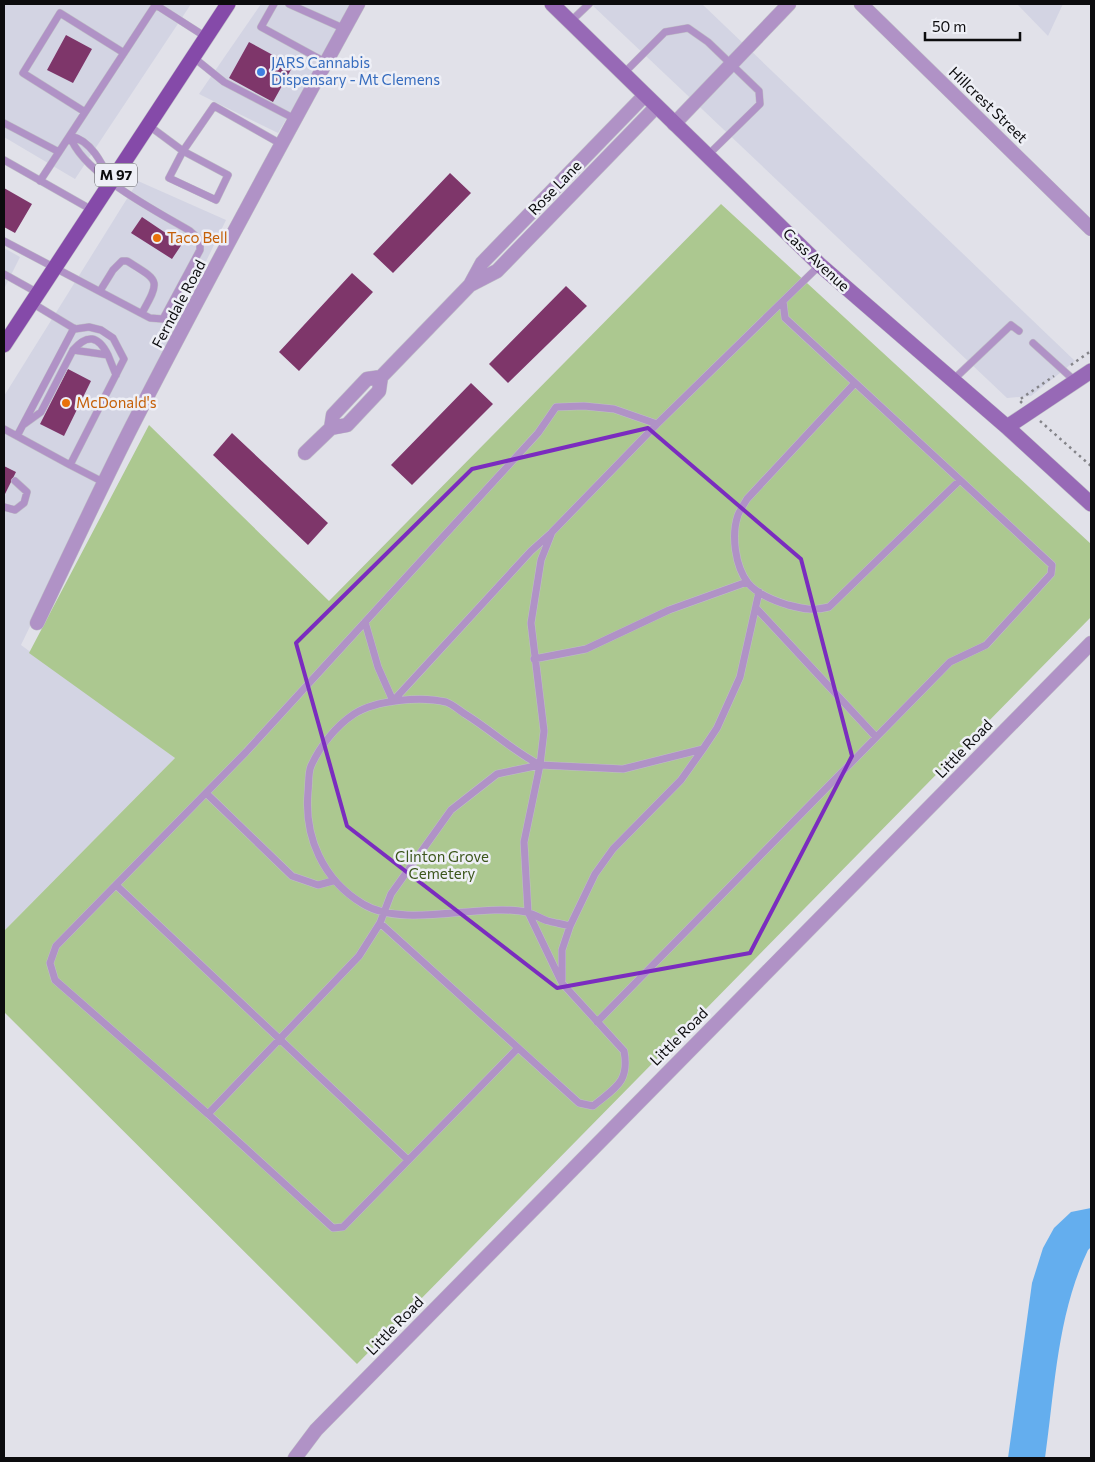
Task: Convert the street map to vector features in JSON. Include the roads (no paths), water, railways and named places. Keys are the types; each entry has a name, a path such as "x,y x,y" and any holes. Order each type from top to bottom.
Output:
{"main road":[{"name":"M 97","path":"4,345 228,4"},
{"name":"Cass Avenue","path":"552,4 820,265 953,380 1091,504"},
{"path":"1007,428 1091,371"}],"street":[{"name":"Ferndale Road","path":"36,623 105,483 281,144 358,4"},
{"path":"674,124 789,4"},
{"name":"Hillcrest Street","path":"861,4 1091,229"},
{"name":"Rose Lane","path":"305,454 331,428 333,415 368,379 381,377 470,285 482,263 645,95"},
{"name":"Rose Lane","path":"470,285 497,271 656,107"},
{"name":"Little Road","path":"294,1458 316,1430 1091,643"}],"lane":[{"path":"40,181 156,4 206,37"},
{"path":"274,4 261,27 327,63"},
{"path":"289,4 345,29"},
{"path":"570,22 589,4"},
{"path":"86,112 24,73 60,14 124,53"},
{"path":"624,73 665,32 688,28 759,90 760,104 707,156"},
{"path":"193,57 224,82 295,119"},
{"path":"148,125 184,151 228,175 216,200 169,178 184,151 214,106 281,144"},
{"path":"4,123 59,152"},
{"path":"4,240 156,320 163,319 200,250 200,240 190,231 93,169 73,147 70,136"},
{"path":"70,136 80,138 100,159 111,182"},
{"path":"4,160 92,210"},
{"path":"100,291 113,270 122,262 127,262 151,276 154,281 154,292 142,313"},
{"path":"393,701 531,551 552,532 657,424 820,265"},
{"path":"4,274 74,328 90,327 112,338 124,359 70,465"},
{"path":"597,1022 950,662 986,645 1051,574 1052,565 785,318 782,301"},
{"path":"953,380 1011,325 1019,331"},
{"path":"17,436 74,328"},
{"path":"23,425 41,412 73,350 82,339 90,338 103,345 116,375"},
{"path":"1033,343 1076,382"},
{"path":"73,350 108,354"},
{"path":"855,383 747,499 738,515 734,536 737,559 747,582 759,592 779,602 812,612 829,607 960,480"},
{"path":"518,1048 343,1227 333,1228 208,1114 55,980 50,963 56,946 206,793 365,622 538,433 556,407 584,406 614,409 657,424"},
{"path":"4,429 105,483"},
{"path":"4,507 15,510 24,503 27,492 15,481"},
{"path":"380,923 579,1104 593,1106 623,1080 626,1064 624,1051 562,983 528,912 524,842 540,765 544,731 531,623 541,560 552,532"},
{"path":"534,659 586,649 669,610 747,582"},
{"path":"562,983 562,950 570,926 595,874 613,849 681,780 717,728 740,677 759,592"},
{"path":"756,608 876,737"},
{"path":"365,622 378,667 393,701"},
{"path":"540,765 447,703 410,698 393,701 355,713 331,734 310,767 307,809 316,854 333,881 363,904 384,912 417,914 481,910 528,912 548,921 570,926"},
{"path":"208,1114 359,956 380,923 391,894 451,810 497,774 540,765 623,769 703,749"},
{"path":"206,793 292,876 318,885 333,881"},
{"path":"116,885 408,1160"}],"water":[{"path":"1091,1208 1091,1247 1078,1275 1063,1326 1045,1458 1008,1458 1032,1283 1043,1248 1054,1228 1071,1212"}],"place":[{"name":"JARS Cannabis Dispensary - Mt Clemens","path":"261,72"},
{"name":"Taco Bell","path":"157,238"},
{"name":"McDonald's","path":"66,403"}],"park label":[{"name":"Clinton Grove Cemetery","path":"442,866"}]}
